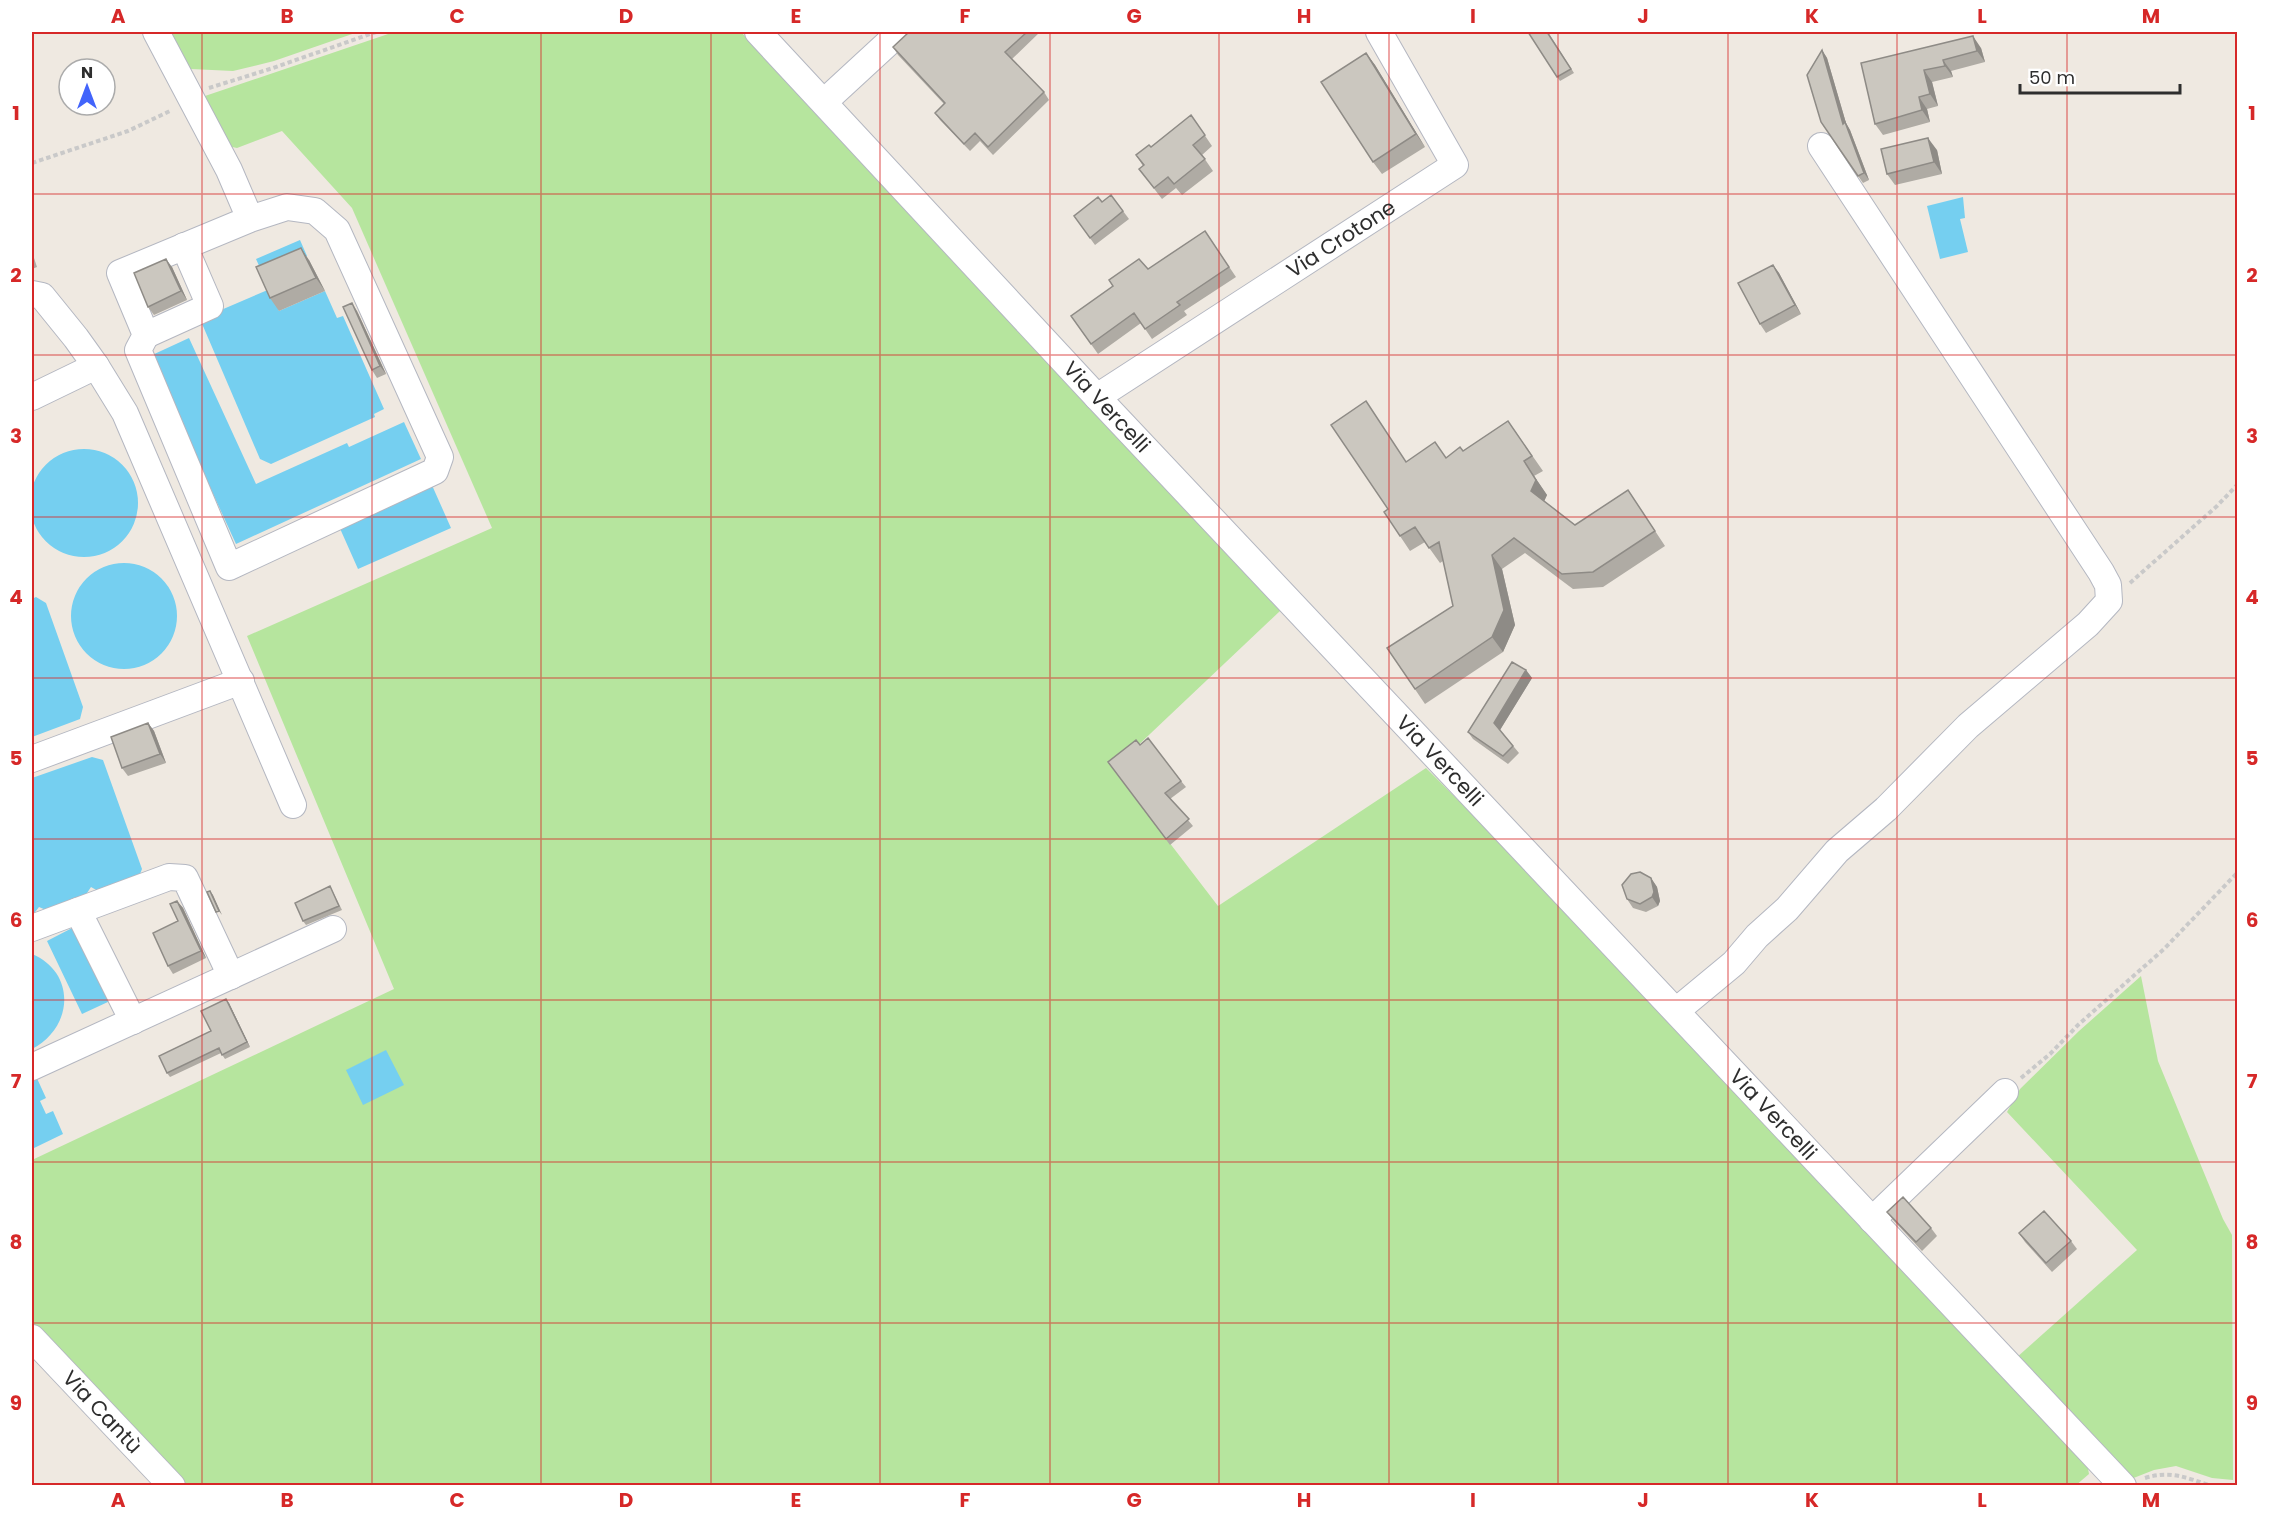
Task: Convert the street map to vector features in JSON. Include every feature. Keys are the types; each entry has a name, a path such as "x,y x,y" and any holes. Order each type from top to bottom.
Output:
{"street":[{"path":"156,32 229,170 250,219"},
{"name":"Via Vercelli","path":"758,32 1097,397 2119,1483"},
{"path":"824,102 900,32"},
{"name":"Via Crotone","path":"1097,397 1455,165 1378,32"},
{"path":"1676,1011 1734,963 1757,936 1787,909 1837,851 1886,809 1968,726 2088,624 2109,601 2108,585 2101,572 1821,146"},
{"path":"146,335 120,273 184,246 250,219 287,207 315,211 337,230 440,457 435,471 229,567 138,350 146,335 210,306 184,246"},
{"path":"32,294 42,296 96,366 125,413 293,805"},
{"path":"32,397 96,366"},
{"path":"32,759 241,681"},
{"path":"32,928 169,877 185,878 231,976"},
{"path":"78,911 133,1021"},
{"path":"32,1067 333,929"},
{"path":"1872,1220 2005,1092"},
{"name":"Via Cantù","path":"32,1338 172,1485"}],"path":[{"path":"32,163 128,131 177,108 191,96 203,90 376,32"},
{"path":"2109,601 2217,506 2238,484"},
{"path":"2005,1092 2050,1054 2078,1025 2156,956 2238,872"},
{"path":"2119,1483 2162,1473 2180,1475 2212,1485"}],"green space":[{"path":"166,32 358,32 274,61 233,71 191,69 183,63"},
{"path":"394,32 741,32 912,212 1280,611 1113,769 1218,906 1426,768 1540,882 2086,1458 2089,1474 2075,1486 183,1485 32,1323 32,1160 394,989 247,636 492,528 352,208 282,131 237,148 223,145 202,97"},
{"path":"2141,976 2158,1061 2223,1219 2232,1235 2233,1480 2212,1478 2176,1466 2154,1470 2131,1479 2016,1358 2137,1250 2007,1112 2020,1089 2079,1031"}],"water":[{"path":"1963,197 1965,218 1960,219 1968,252 1940,259 1927,206"},
{"path":"300,240 307,256 265,279 256,259"},
{"path":"270,289 279,311 325,291 337,318 343,316 384,409 374,414 375,417 271,464 260,459 200,319"},
{"path":"189,338 256,484 347,443 349,447 404,422 421,459 236,544 150,356"},
{"path":"84,449 105,453 122,465 134,482 138,503 134,524 122,541 105,553 84,557 63,553 46,541 34,524 30,503 34,482 46,465 63,453"},
{"path":"431,483 451,528 358,569 338,524"},
{"path":"124,563 144,567 162,578 173,596 177,616 173,636 162,654 144,665 124,669 104,665 86,654 75,636 71,616 75,596 86,578 104,567"},
{"path":"36,597 46,603 83,707 80,719 32,737 32,599"},
{"path":"92,757 103,760 142,869 138,879 100,892 91,887 85,896 46,910 39,907 32,916 32,778"},
{"path":"74,927 110,1001 82,1014 47,941"},
{"path":"32,954 47,963 57,974 63,987 64,1001 62,1015 56,1028 46,1040 32,1049"},
{"path":"386,1050 404,1085 363,1105 346,1070"},
{"path":"35,1074 46,1098 40,1101 46,1114 53,1111 63,1134 32,1149 32,1075"}],"building":[{"path":"909,32 1027,32 1005,52 1044,92 988,147 975,133 964,144 935,113 945,103 893,47"},
{"path":"1528,32 1547,32 1571,69 1557,77"},
{"path":"1973,36 1977,51 1943,60 1945,66 1924,70 1930,94 1919,97 1922,110 1875,124 1861,63"},
{"path":"1822,50 1843,124 1845,122 1864,173 1858,176 1821,122 1807,75"},
{"path":"1366,53 1416,134 1373,162 1321,82"},
{"path":"1191,115 1205,135 1193,145 1205,159 1174,184 1168,177 1154,188 1139,169 1144,165 1136,155 1149,145 1151,147"},
{"path":"1928,138 1934,162 1887,174 1881,149"},
{"path":"1111,195 1123,211 1090,238 1074,216 1098,197 1102,202"},
{"path":"1205,231 1229,267 1177,302 1180,305 1145,329 1134,313 1091,344 1071,316 1113,286 1109,280 1139,259 1148,269"},
{"path":"301,248 316,278 270,298 256,267"},
{"path":"166,259 181,291 148,307 134,273"},
{"path":"1773,265 1795,305 1760,324 1738,283"},
{"path":"352,303 380,366 372,370 343,307"},
{"path":"1366,401 1406,462 1435,442 1446,458 1460,447 1463,451 1508,421 1532,456 1524,461 1536,480 1531,491 1575,525 1628,490 1655,531 1593,572 1562,574 1514,538 1492,555 1504,610 1492,637 1415,689 1387,648 1453,606 1439,542 1429,548 1415,527 1400,536 1384,512 1388,509 1331,425"},
{"path":"1512,662 1526,670 1494,723 1513,746 1503,756 1468,732"},
{"path":"148,723 160,754 122,768 111,737"},
{"path":"1148,738 1181,781 1165,793 1189,819 1166,839 1108,762 1136,740 1140,745"},
{"path":"1640,872 1651,878 1654,892 1652,897 1640,904 1627,899 1622,885 1631,874"},
{"path":"330,886 339,906 303,921 295,903"},
{"path":"210,891 219,911 216,912 207,892"},
{"path":"177,901 201,951 168,966 153,933 178,921 170,904"},
{"path":"226,999 247,1042 222,1055 219,1048 167,1073 159,1056 211,1031 201,1011"},
{"path":"1903,1197 1931,1228 1916,1242 1887,1212"},
{"path":"2044,1211 2071,1241 2046,1263 2019,1233"}]}
